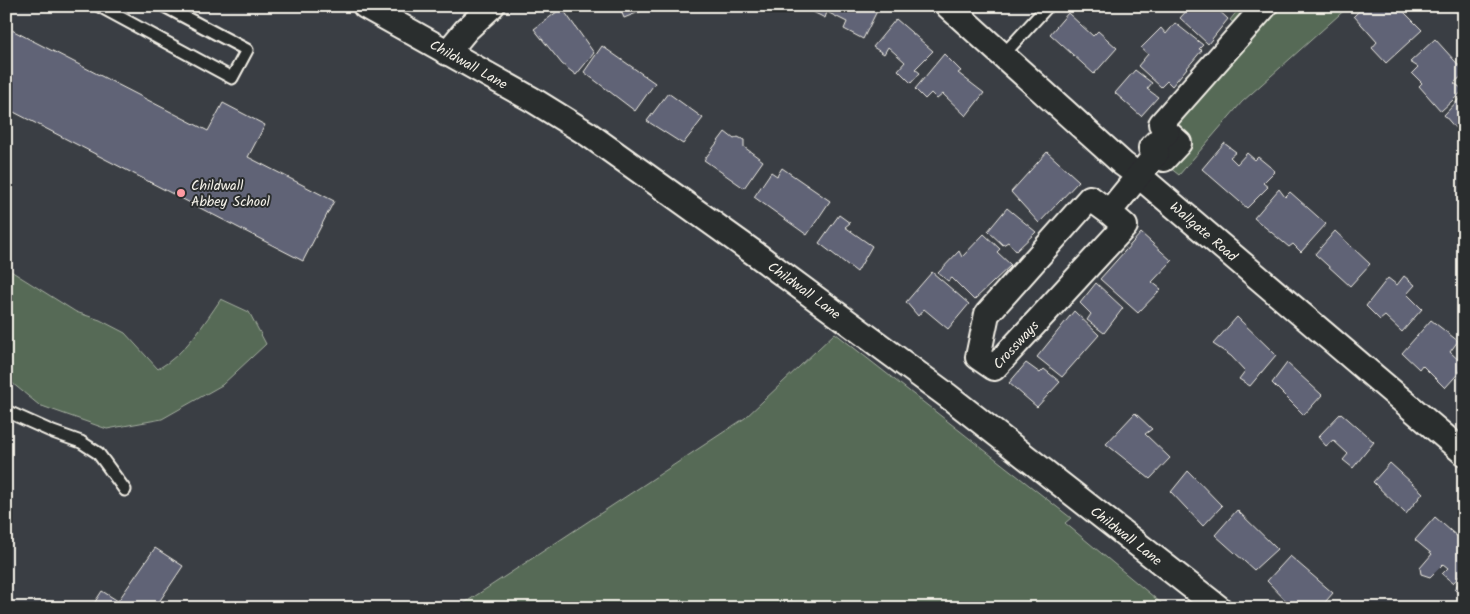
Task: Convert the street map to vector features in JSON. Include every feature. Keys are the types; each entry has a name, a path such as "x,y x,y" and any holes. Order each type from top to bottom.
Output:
{"street":[{"name":"Childwall Lane","path":"365,6 533,100 588,134 757,255 948,396 1219,608"},
{"path":"447,53 466,30 492,6"},
{"name":"Wallgate Road","path":"948,6 1124,164 1464,453"},
{"path":"1108,212 1157,153 1151,148 1167,132 1161,124 1265,6"},
{"name":"Crossways","path":"1090,198 1108,212 1125,226 994,368 978,357 988,314 1090,198"}],"lane":[{"path":"100,6 232,78 247,50 164,6"},
{"path":"1003,55 1048,6"},
{"path":"6,411 52,432 81,442 98,453 125,490"}],"green space":[{"path":"1241,6 1349,6 1242,102 1179,175 1165,164 1158,146 1241,29 1230,20"},
{"path":"6,268 76,312 100,320 125,333 158,369 185,347 221,299 249,312 266,344 222,385 162,419 107,429 39,405 6,378"},
{"path":"835,333 1071,518 1065,523 1167,608 457,608 745,418"}],"building":[{"path":"619,6 654,6 624,18"},
{"path":"806,6 874,6 878,9 863,39 844,29 847,22 827,12 825,18 805,8"},
{"path":"1191,6 1214,6 1228,19 1208,44 1180,18"},
{"path":"1364,6 1398,6 1422,30 1386,63 1372,48 1377,42 1354,16"},
{"path":"562,8 594,53 576,75 562,64 534,29"},
{"path":"1068,13 1093,36 1098,31 1117,48 1094,74 1050,34"},
{"path":"896,19 933,51 915,69 920,73 911,83 898,70 905,62 888,47 884,54 873,47"},
{"path":"1175,23 1203,45 1199,49 1202,50 1172,86 1167,81 1161,87 1138,66 1148,54 1141,48 1161,28 1166,34"},
{"path":"6,27 208,131 223,103 265,125 248,157 334,201 303,261 6,108"},
{"path":"1435,39 1464,71 1464,74 1454,83 1464,90 1441,111 1419,86 1422,83 1412,73 1418,67 1410,62"},
{"path":"602,46 655,83 635,111 584,72"},
{"path":"944,54 961,71 958,73 984,93 966,116 943,94 937,99 931,93 925,99 915,89"},
{"path":"1135,70 1152,83 1147,89 1158,97 1141,116 1115,93"},
{"path":"668,93 703,118 683,144 647,121"},
{"path":"1464,94 1464,138 1444,115"},
{"path":"725,132 734,139 738,137 744,140 744,147 763,161 744,188 704,160"},
{"path":"1224,143 1236,152 1230,157 1237,164 1247,153 1255,160 1258,157 1275,171 1263,183 1268,187 1247,208 1202,169"},
{"path":"1047,152 1079,181 1039,223 1011,192"},
{"path":"782,168 830,201 807,235 754,197 771,172 777,176"},
{"path":"1279,189 1285,197 1290,192 1326,224 1301,252 1293,244 1289,247 1254,218"},
{"path":"1007,208 1036,232 1016,251 1008,242 1003,245 988,231"},
{"path":"839,215 850,223 845,227 872,246 857,272 819,243"},
{"path":"1335,231 1370,264 1350,286 1315,254"},
{"path":"1141,233 1172,261 1152,282 1161,289 1138,313 1100,279"},
{"path":"984,234 1000,249 997,252 1011,265 974,300 952,278 948,281 938,273 959,251 962,257"},
{"path":"932,272 969,304 948,329 924,309 918,316 906,302"},
{"path":"1404,276 1415,285 1407,294 1422,309 1402,332 1385,316 1380,320 1366,306 1388,278 1397,285"},
{"path":"1096,283 1123,308 1104,333 1087,320 1091,314 1080,303"},
{"path":"1074,311 1099,335 1062,377 1037,357"},
{"path":"1237,317 1276,355 1250,386 1239,379 1245,371 1231,356 1213,344"},
{"path":"1431,320 1458,341 1450,352 1464,365 1445,388 1422,365 1419,369 1402,353"},
{"path":"1026,363 1040,373 1044,369 1060,382 1037,407 1009,383"},
{"path":"1287,363 1322,395 1304,415 1272,383"},
{"path":"1135,413 1152,429 1145,434 1170,458 1150,479 1106,444"},
{"path":"1341,413 1374,442 1353,468 1343,460 1348,454 1333,440 1326,446 1318,437"},
{"path":"1390,463 1423,493 1406,514 1373,482"},
{"path":"1188,471 1222,506 1203,526 1171,492"},
{"path":"1237,510 1277,549 1254,570 1215,535"},
{"path":"1435,517 1459,538 1464,535 1464,571 1453,583 1442,574 1448,568 1443,564 1430,577 1421,574 1420,568 1432,554 1415,540"},
{"path":"155,548 183,566 155,608 91,608 102,591 118,601"},
{"path":"1290,556 1333,593 1320,608 1293,608 1267,581"},
{"path":"1464,577 1464,599 1454,589"}],"place":[{"name":"Childwall Abbey School","path":"181,193"}]}
